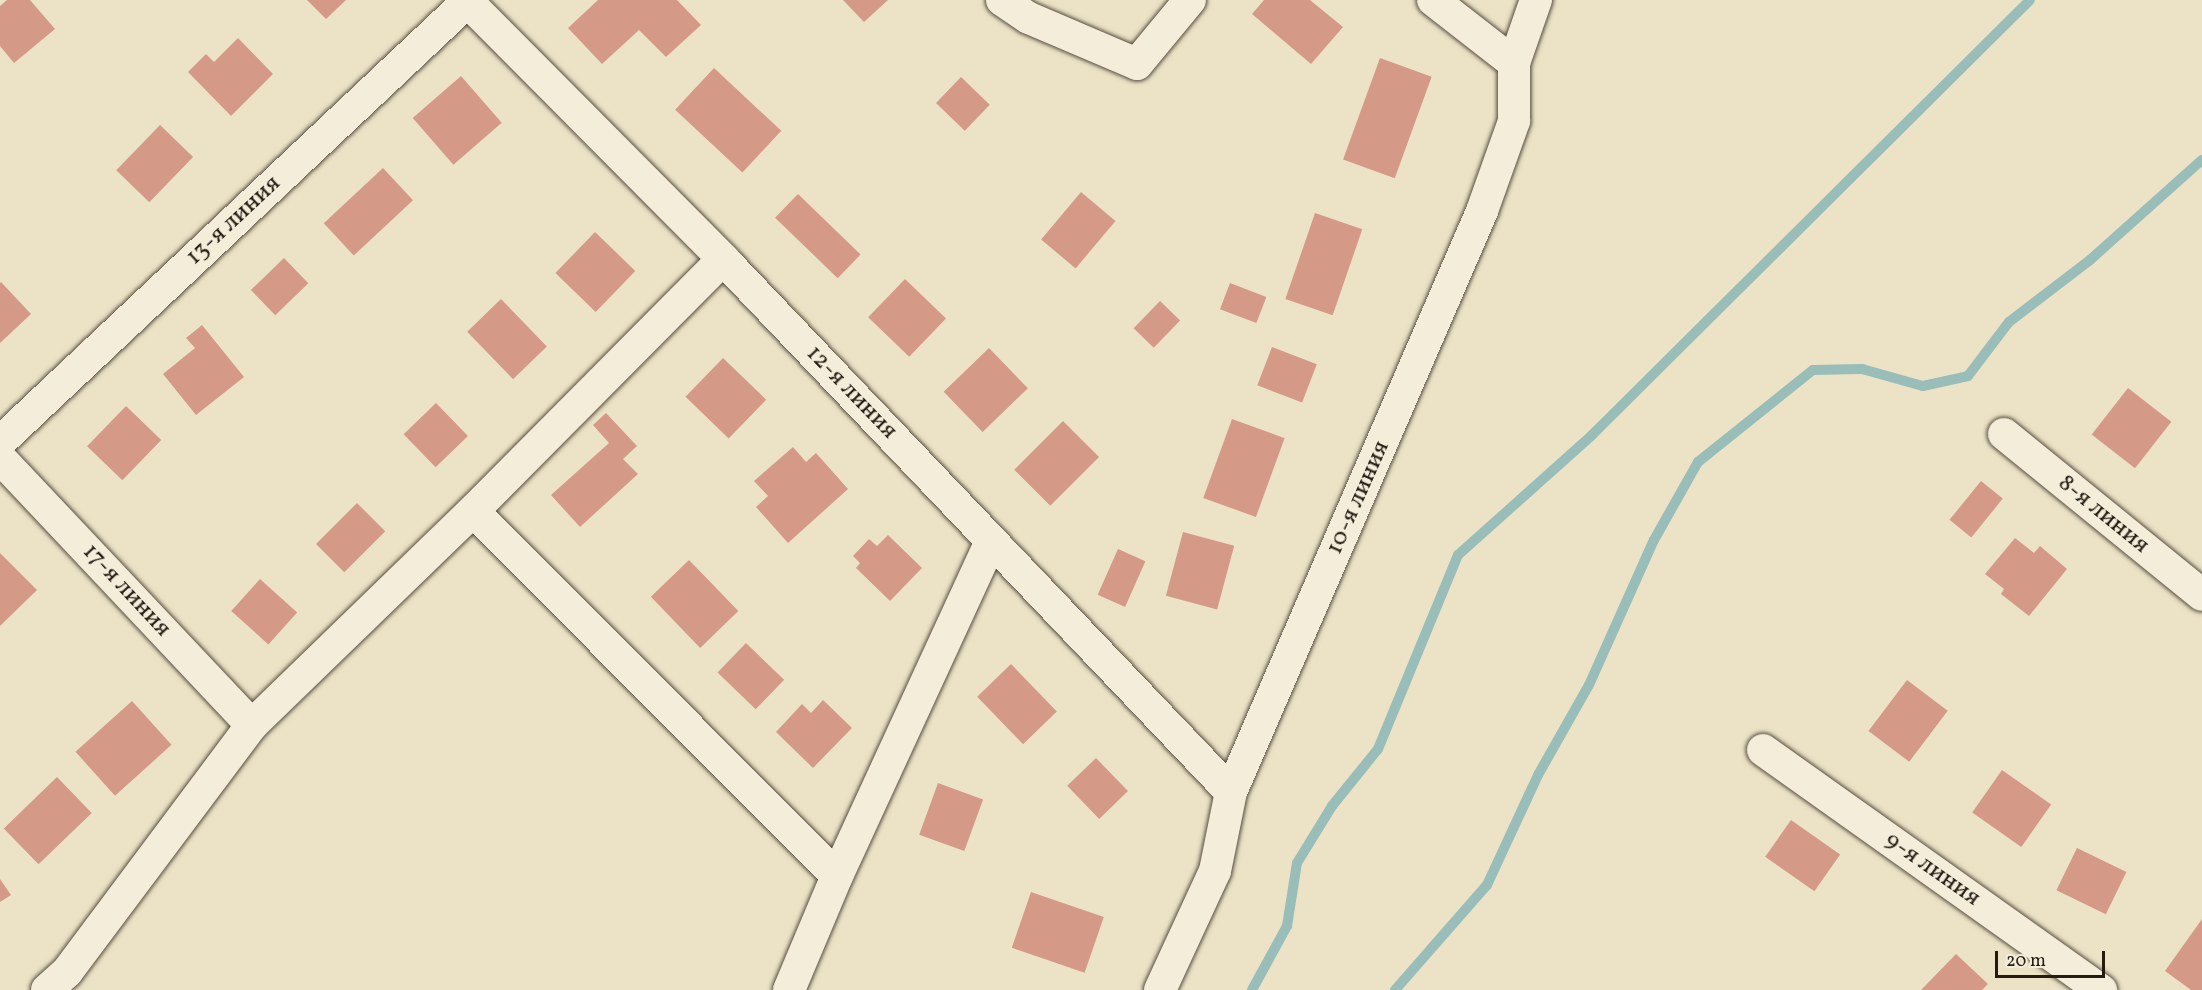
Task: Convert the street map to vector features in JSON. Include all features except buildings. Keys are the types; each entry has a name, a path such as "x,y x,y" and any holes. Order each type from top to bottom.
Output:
{"street":[{"name":"12-я линия","path":"467,0 723,259 1231,792"},
{"name":"13-я линия","path":"0,442 467,0"},
{"path":"1002,0 1029,18 1137,64 1190,0"},
{"path":"1433,0 1514,63"},
{"name":"10-я линия","path":"1160,990 1215,871 1231,792 1482,212 1514,121 1514,63 1536,0"},
{"path":"47,990 68,972 252,725 473,511 723,259"},
{"name":"8-я линия","path":"2004,434 2202,595"},
{"name":"17-я линия","path":"0,458 252,725"},
{"path":"473,511 837,876"},
{"path":"789,990 837,876 991,541"},
{"name":"9-я линия","path":"1763,750 2101,990"}],"waterway":[{"path":"1252,990 1287,926 1297,863 1332,806 1378,749 1458,555 1592,435 2030,0"},
{"path":"1395,990 1487,885 1538,775 1589,685 1654,540 1698,462 1813,370 1862,369 1923,386 1968,376 2009,322 2090,260 2202,160"}]}
